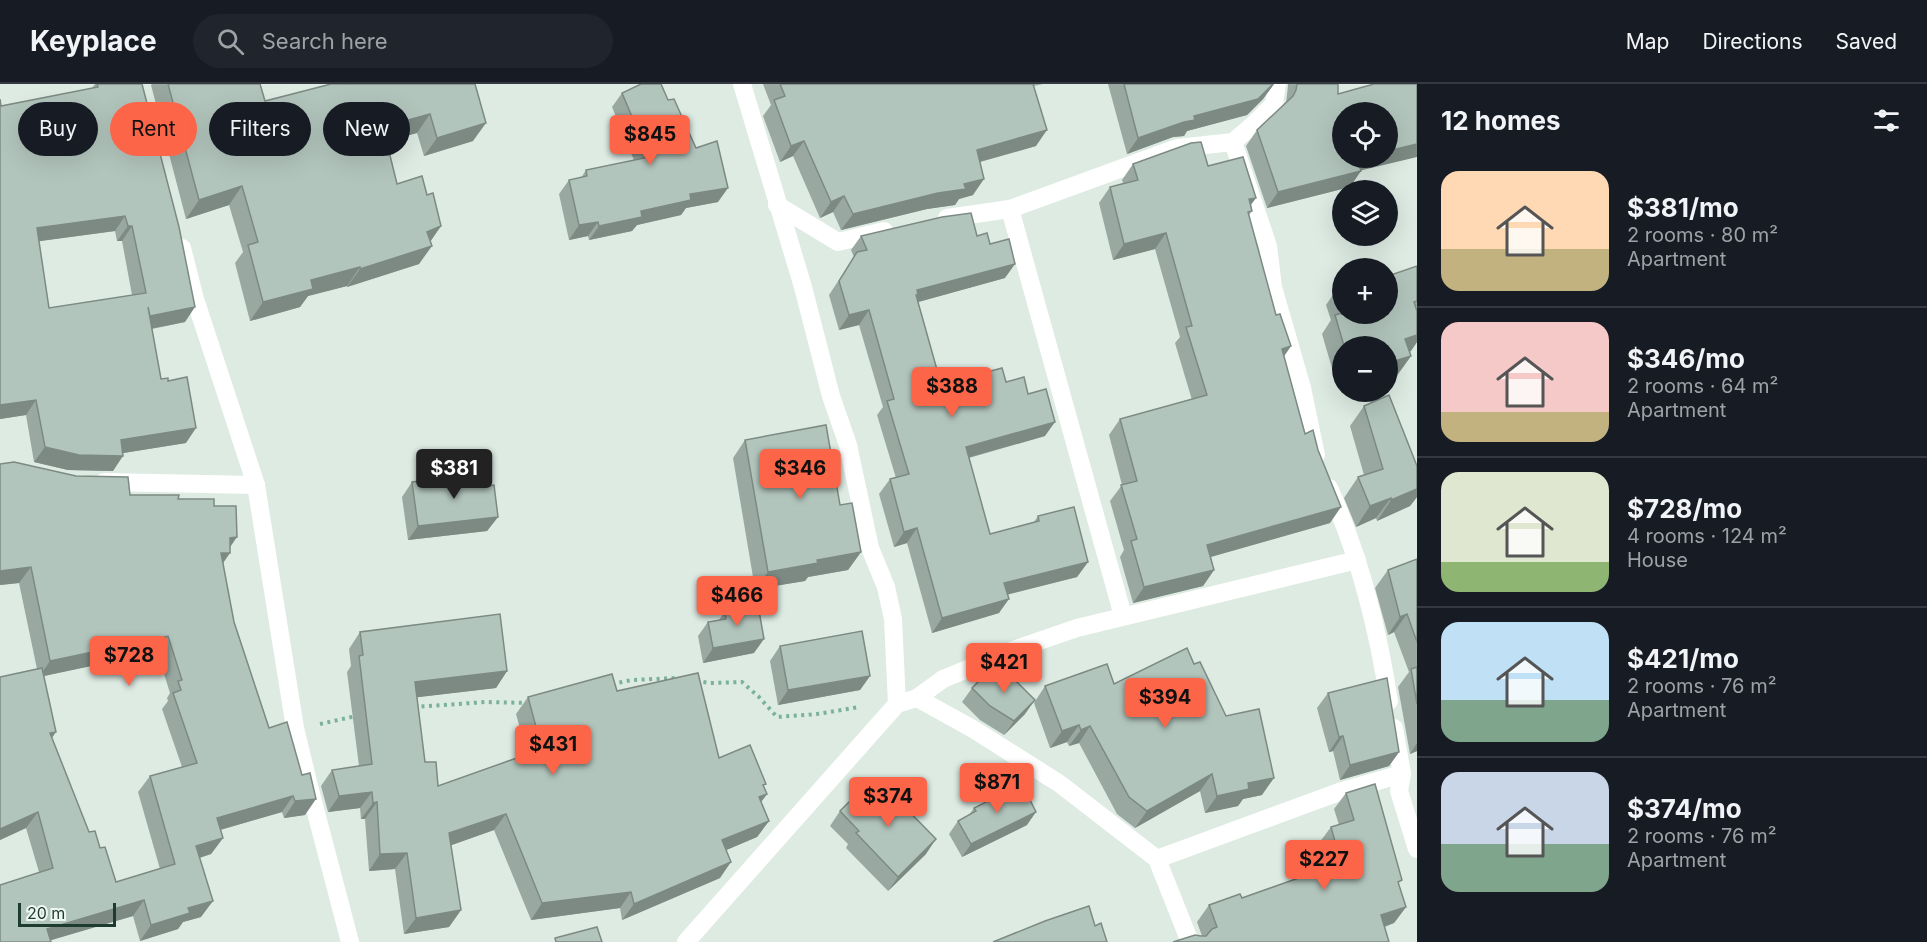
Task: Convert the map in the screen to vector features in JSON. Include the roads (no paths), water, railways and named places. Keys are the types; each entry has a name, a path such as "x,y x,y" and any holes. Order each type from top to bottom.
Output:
{"street":[{"path":"742,84 803,287 831,396 848,445 870,548 886,587 893,619 892,709"},
{"path":"930,220 1010,210 1177,148 1233,142 1274,104 1277,84"},
{"path":"1233,142 1268,246 1273,287 1302,388 1317,462 1357,560 1387,687 1402,774 1399,791 1417,849"},
{"path":"777,206 838,242 896,228"},
{"path":"1010,210 1123,616"},
{"path":"178,232 195,299 256,485 295,728 350,942"},
{"path":"91,482 256,485"},
{"path":"686,942 892,709 917,698 943,679 1016,649 1077,628 1357,560"},
{"path":"917,698 973,729 1060,784 1157,859 1190,942"},
{"path":"1157,859 1339,792 1402,774"}]}
